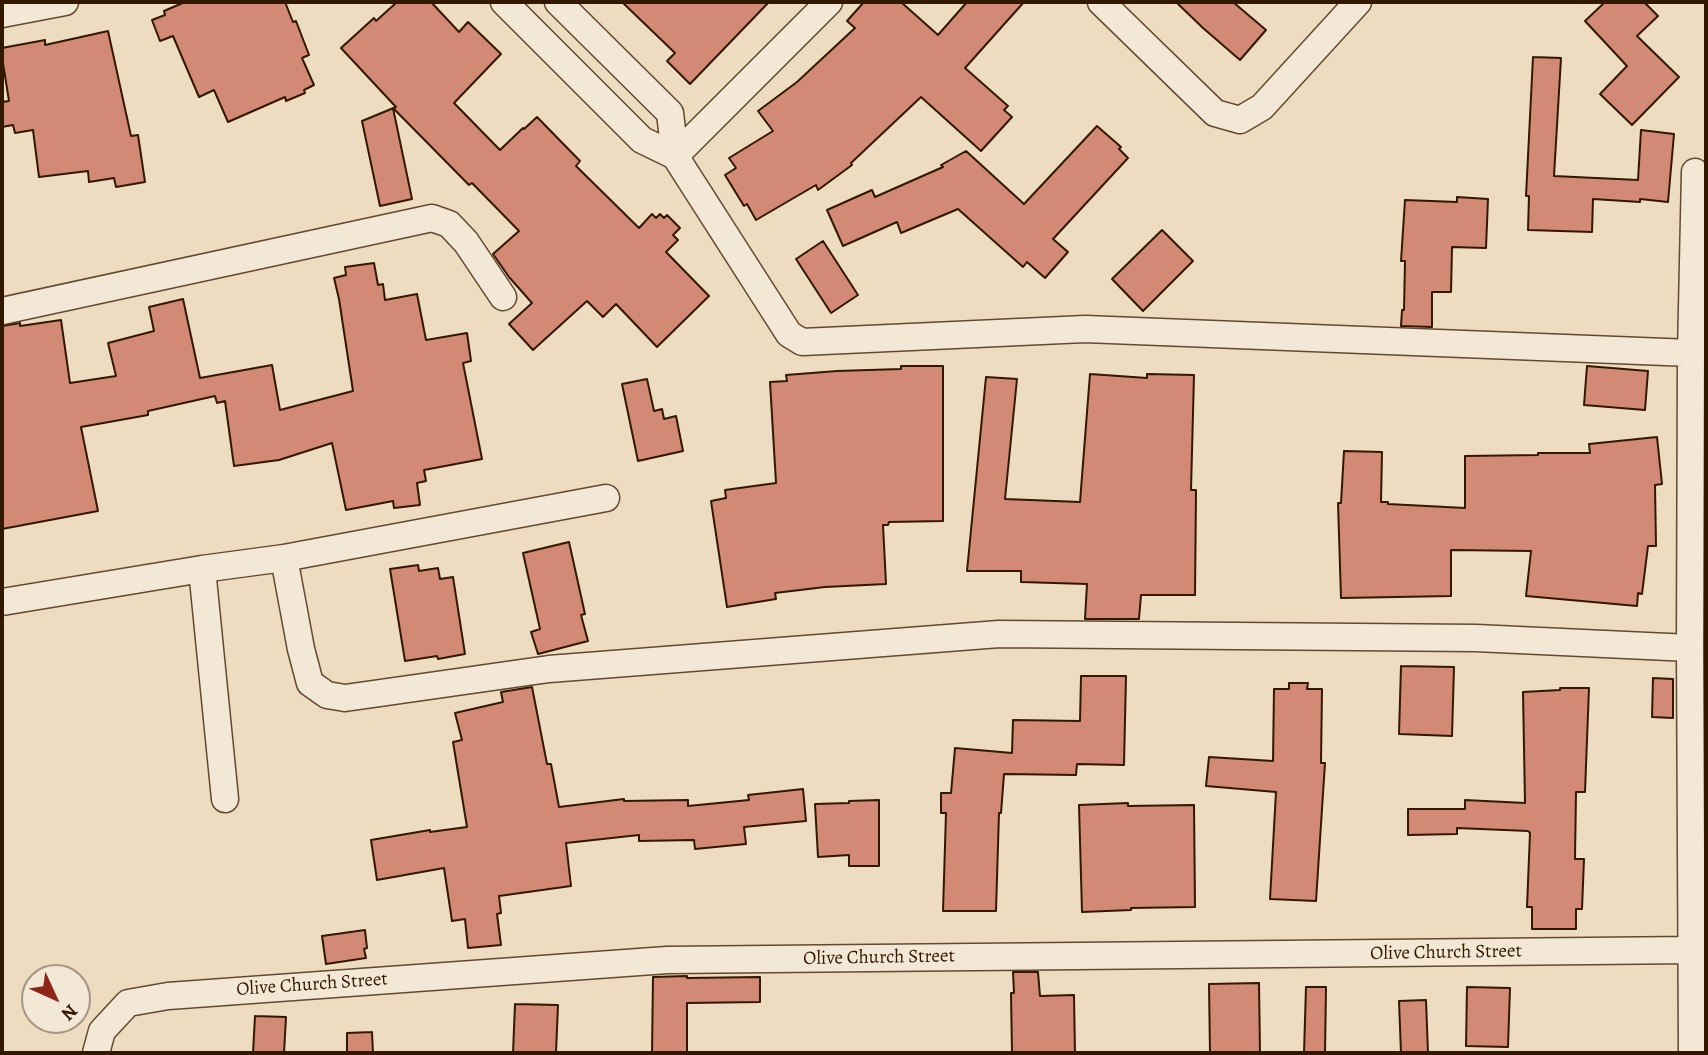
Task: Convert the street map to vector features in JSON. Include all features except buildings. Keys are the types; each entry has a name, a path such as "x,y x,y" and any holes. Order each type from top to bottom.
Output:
{"street":[{"path":"2,14 65,2"},
{"path":"504,2 642,140 675,156"},
{"path":"558,2 670,113 675,156 789,334 802,342 1085,329 1691,353"},
{"path":"675,156 829,2"},
{"path":"1101,2 1216,113 1240,120 1262,107 1358,2"},
{"path":"1692,1053 1691,353 1695,172"},
{"path":"2,311 432,218 449,224 466,242 503,297"},
{"path":"2,602 284,558 606,498"},
{"path":"284,558 310,683 327,695 345,698 549,669 999,634 1476,638 1690,648"},
{"path":"202,569 225,799"},
{"name":"Olive Church Street","path":"96,1053 102,1031 128,1003 168,996 667,960 1692,950"}]}
